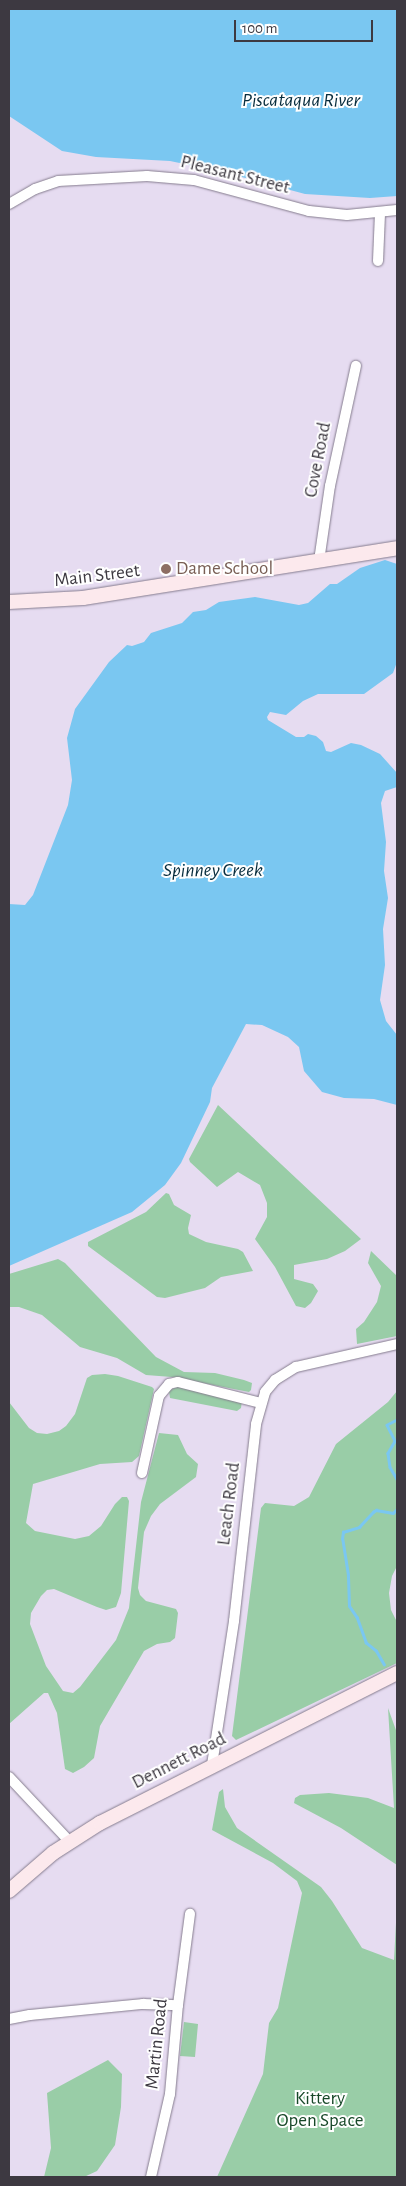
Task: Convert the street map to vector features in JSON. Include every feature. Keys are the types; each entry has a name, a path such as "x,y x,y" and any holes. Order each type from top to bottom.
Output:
{"street":[{"name":"Pleasant Street","path":"9,204 34,189 58,181 147,176 194,180 309,211 347,215 397,210"},
{"path":"378,261 380,213"},
{"name":"Cove Road","path":"319,562 330,486 356,366"},
{"name":"Main Street","path":"9,602 83,598 319,562 397,548"},
{"name":"Leach Road","path":"212,1765 234,1621 261,1403 265,1392 275,1380 296,1367 397,1344"},
{"path":"142,1473 159,1396 169,1384 178,1382 261,1403"},
{"name":"Dennett Road","path":"9,1891 36,1866 70,1842 108,1819 397,1672"},
{"path":"9,1777 70,1842"},
{"name":"Martin Road","path":"151,2177 170,2094 178,2005 190,1914"},
{"path":"9,2019 143,2004 178,2005"}],"green space":[{"path":"218,1105 361,1239 345,1251 327,1259 294,1265 294,1279 313,1284 318,1291 311,1303 305,1308 296,1306 275,1267 255,1239 267,1217 267,1203 260,1185 238,1172 217,1187 190,1162 189,1159"},
{"path":"166,1193 169,1194 174,1205 191,1215 188,1228 189,1234 206,1242 238,1249 243,1252 253,1271 221,1277 205,1288 165,1298 157,1297 88,1246 88,1242 146,1212"},
{"path":"371,1251 397,1276 397,1336 357,1344 356,1329 364,1322 377,1302 381,1286 368,1263"},
{"path":"58,1259 65,1263 156,1357 184,1372 215,1373 244,1380 252,1383 251,1390 249,1392 172,1377 146,1375 117,1358 80,1347 42,1315 19,1307 9,1307 9,1274"},
{"path":"92,1375 118,1376 154,1389 139,1456 132,1462 100,1464 33,1484 26,1523 35,1531 75,1539 89,1536 101,1526 115,1504 122,1497 127,1497 129,1501 121,1593 116,1607 106,1610 54,1589 47,1590 41,1596 31,1613 30,1624 46,1666 63,1691 73,1693 80,1687 116,1640 129,1608 141,1502 159,1433 178,1435 187,1454 198,1464 196,1477 160,1504 151,1516 144,1532 138,1588 140,1595 146,1601 176,1609 178,1613 175,1638 170,1642 157,1644 144,1651 100,1726 94,1758 84,1767 73,1773 65,1769 57,1713 48,1693 44,1693 9,1724 9,1402 29,1428 37,1433 47,1434 59,1431 66,1426 75,1414 87,1378"},
{"path":"178,1386 242,1400 241,1408 237,1411 170,1398 169,1391"},
{"path":"397,1391 397,1566 392,1576 389,1593 391,1610 397,1622 397,1663 236,1740 232,1736 261,1508 265,1503 294,1506 309,1497 336,1444 388,1402"},
{"path":"388,1708 397,1733 397,1865 341,1828 294,1803 295,1798 300,1795 329,1793 368,1798 394,1808"},
{"name":"Kittery Open Space","path":"223,1789 225,1807 237,1828 321,1887 362,1948 394,1960 397,1904 397,2177 217,2177 263,2074 269,2023 278,2008 302,1893 297,1881 273,1863 212,1830 219,1792"},
{"path":"184,2022 198,2024 195,2057 180,2056"},
{"path":"108,2060 122,2074 121,2107 115,2145 97,2171 84,2177 44,2177 51,2148 47,2093"}],"water":[{"name":"Piscataqua River","path":"9,9 397,9 397,196 370,198 305,194 223,172 170,161 96,157 62,151 9,116"},
{"name":"Spinney Creek","path":"385,560 397,564 397,662 393,673 364,694 318,694 303,701 286,715 270,712 267,717 268,720 296,737 304,737 308,734 316,736 323,742 326,751 331,752 351,743 361,745 380,754 397,773 397,787 385,791 381,803 386,842 384,871 388,898 383,929 385,965 380,1000 386,1021 397,1035 397,1105 374,1099 344,1098 322,1092 304,1071 299,1047 288,1037 262,1025 246,1024 212,1088 210,1102 181,1163 165,1185 132,1212 9,1266 9,904 25,905 33,895 68,805 72,780 67,738 75,709 109,662 127,645 132,646 144,642 151,633 182,623 193,612 206,610 219,602 255,597 299,605 308,603 330,584 337,584 360,568"}],"waterway":[{"name":"Spinney Creek","path":"397,1420 387,1425 395,1441 388,1453 390,1467 397,1479"},
{"name":"Spinney Creek","path":"384,1665 376,1651 366,1643 357,1618 349,1606 348,1575 342,1539 343,1532 359,1527 376,1510 393,1513 397,1509"}],"place":[{"name":"Dame School","path":"166,569"}]}
